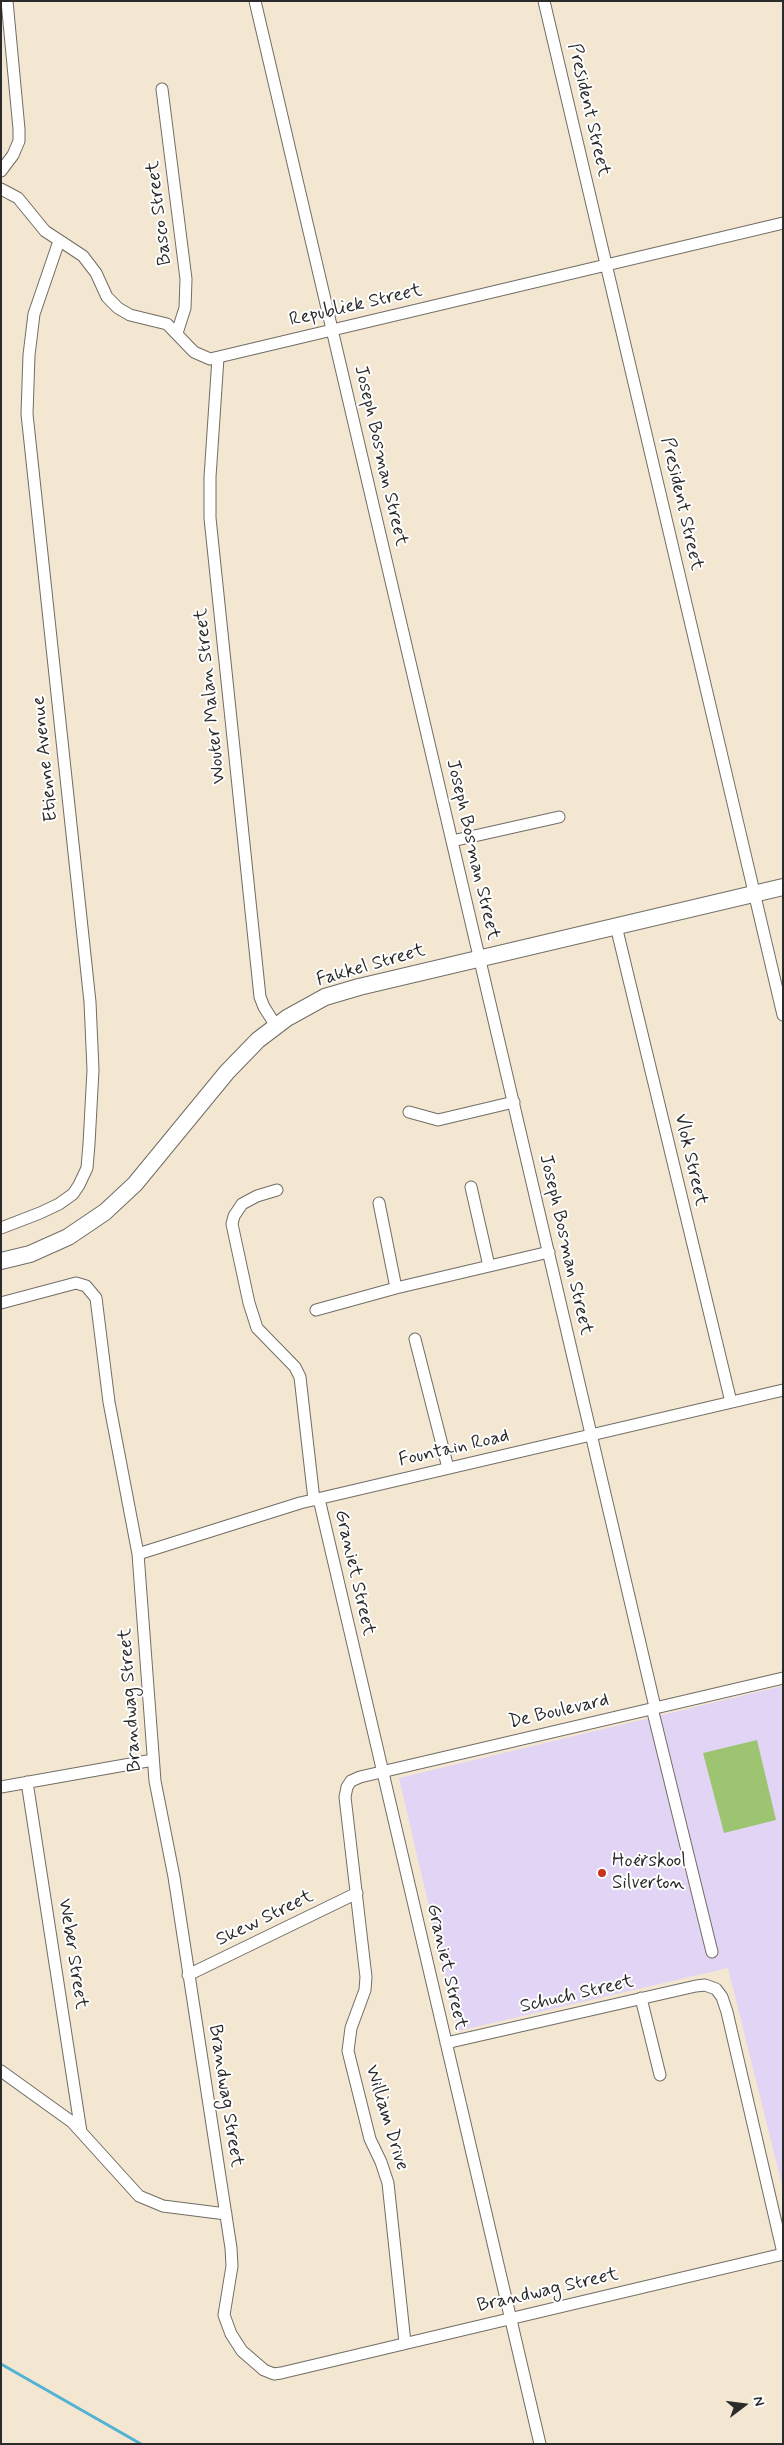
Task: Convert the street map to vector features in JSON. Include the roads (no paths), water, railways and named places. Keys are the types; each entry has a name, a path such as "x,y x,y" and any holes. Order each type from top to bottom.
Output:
{"street":[{"path":"1,171 14,155 19,136 7,1"},
{"name":"Joseph Bosman Street","path":"255,1 712,1952"},
{"name":"President Street","path":"544,1 783,1015"},
{"name":"Basco Street","path":"162,89 186,279 185,308 177,333"},
{"name":"Republiek Street","path":"1,188 18,198 41,227 91,265 107,297 118,308 137,317 163,322 177,333 198,355 208,358 218,358 783,223"},
{"name":"Etienne Avenue","path":"1,1228 40,1213 59,1204 73,1194 84,1176 89,1144 93,1070 91,1011 28,414 29,355 34,314 59,241"},
{"name":"Wouter Malan Street","path":"218,358 210,477 210,518 260,997 276,1026"},
{"path":"452,841 559,817"},
{"name":"Fakkel Street","path":"1,1261 30,1254 68,1237 120,1200 237,1061 276,1026 308,1006 334,994 783,887"},
{"name":"Vlok Street","path":"616,926 731,1402"},
{"path":"409,1112 438,1120 514,1102"},
{"path":"471,1187 489,1266"},
{"name":"Graniet Street","path":"277,1190 257,1196 242,1204 234,1216 232,1224 249,1303 257,1328 295,1367 300,1377 316,1499 383,1772 540,2444"},
{"path":"379,1203 396,1288"},
{"path":"316,1310 396,1288 549,1252"},
{"name":"Brandwag Street","path":"1,1303 65,1284 76,1283 88,1287 94,1293 98,1306 109,1402 138,1554 155,1781 174,1877 232,2259 224,2315 231,2334 238,2345 259,2367 274,2374 281,2373 783,2253"},
{"path":"416,1339 448,1468"},
{"name":"Fountain Road","path":"138,1554 316,1499 783,1390"},
{"name":"De Boulevard","path":"347,1787 357,1778 783,1678"},
{"path":"1,1786 154,1760"},
{"name":"Weber Street","path":"27,1782 81,2132"},
{"name":"William Drive","path":"347,1787 345,1797 366,1977 365,1990 348,2038 348,2051 370,2139 382,2162 388,2183 405,2343"},
{"name":"Skew Street","path":"188,1976 357,1894"},
{"name":"Schuch Street","path":"446,2043 696,1986 705,1985 716,1989 722,1997 727,2012 783,2253"},
{"path":"641,1998 660,2075"},
{"path":"1,2071 51,2105 81,2132 131,2189 145,2200 164,2206 226,2214"}],"waterway":[{"path":"1,2364 141,2444"}],"place":[{"name":"Hoërskool Silverton","path":"602,1873"}]}
